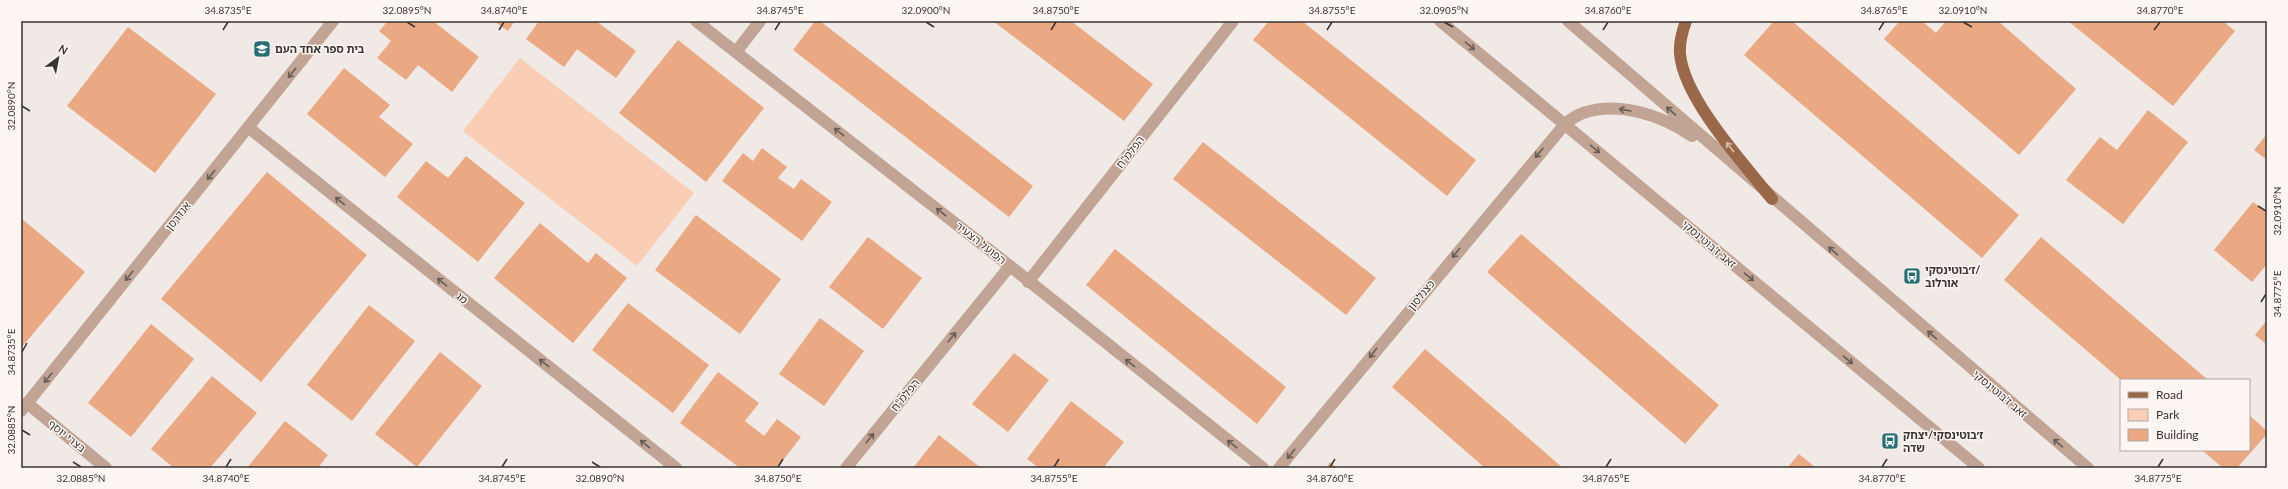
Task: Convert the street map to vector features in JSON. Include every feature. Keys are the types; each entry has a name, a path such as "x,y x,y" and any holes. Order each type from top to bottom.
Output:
{"main road":[{"path":"1686,21 1680,37 1680,54 1687,79 1703,110 1772,198"}],"street":[{"name":"אנדרסן","path":"24,407 249,128 333,21"},
{"name":"הפועל הצעיר","path":"696,21 1010,266 1028,282 1263,468"},
{"path":"736,52 760,21"},
{"name":"הפלמ\"ח","path":"1028,282 1233,21"},
{"name":"זאב ז'בוטינסקי","path":"1440,21 1979,468"},
{"name":"זאב ז'בוטינסקי","path":"1568,21 1772,198 2088,468"},
{"name":"כצנלסון","path":"1279,468 1537,154 1565,124 1582,113 1601,109 1622,109 1644,114 1688,133 1734,165"},
{"name":"מג","path":"249,128 676,468"},
{"name":"הפלמ\"ח","path":"846,468 1010,266"},
{"name":"בצרי יוסף","path":"24,407 106,468"}],"green space":[{"path":"520,58 694,193 637,266 463,131"}],"building":[{"path":"388,21 433,21 479,57 452,92 418,65 406,80 377,58 391,41 379,31"},
{"path":"494,21 515,21 508,31"},
{"path":"539,21 596,21 636,51 616,78 577,49 564,67 526,39"},
{"path":"815,21 820,21 1033,186 1009,217 793,50"},
{"path":"993,21 1071,21 1153,84 1124,121"},
{"path":"1269,21 1302,21 1476,160 1447,196 1253,40"},
{"path":"1774,21 1792,21 2019,215 1982,258 1744,55"},
{"path":"1900,21 1922,21 1936,33 1946,21 1998,21 2076,89 2019,155 1884,39"},
{"path":"2068,21 2223,21 2235,31 2173,106"},
{"path":"128,27 216,94 155,173 67,106"},
{"path":"678,40 764,108 706,182 619,113"},
{"path":"344,68 390,105 379,117 413,144 385,177 307,114"},
{"path":"2148,110 2188,142 2123,224 2066,180 2100,137 2117,150"},
{"path":"2267,134 2267,160 2254,150"},
{"path":"1203,142 1376,278 1346,315 1173,179"},
{"path":"762,148 787,167 778,178 794,189 801,179 832,202 802,241 722,181 743,153 753,161"},
{"path":"466,156 525,203 478,262 397,197 426,161 448,178"},
{"path":"267,172 367,255 261,382 161,299"},
{"path":"2253,202 2267,212 2267,264 2252,282 2214,250"},
{"path":"696,215 781,279 740,334 655,270"},
{"path":"21,218 85,272 21,348"},
{"path":"540,223 588,263 596,253 627,278 573,343 494,278"},
{"path":"1521,234 1719,405 1685,444 1487,272"},
{"path":"868,237 922,278 883,329 829,287"},
{"path":"2041,237 2207,379 2120,379 2004,280"},
{"path":"1115,249 1286,387 1257,424 1086,285"},
{"path":"628,303 709,365 673,413 592,350"},
{"path":"369,305 415,341 352,421 307,385"},
{"path":"820,318 864,351 824,406 779,374"},
{"path":"2267,320 2267,345 2255,335"},
{"path":"151,324 194,359 131,437 88,403"},
{"path":"1425,349 1563,468 1485,468 1392,387"},
{"path":"440,352 482,386 417,467 375,434"},
{"path":"1014,353 1049,380 1008,432 972,404"},
{"path":"718,372 759,403 745,421 764,436 777,419 801,437 777,468 740,468 680,423"},
{"path":"212,376 257,413 210,468 174,468 151,449"},
{"path":"1071,401 1124,442 1103,468 1039,468 1027,459"},
{"path":"2250,416 2267,431 2267,434 2237,468 2223,468 2203,451 2250,451"},
{"path":"285,421 328,455 318,468 247,468"},
{"path":"939,435 981,468 913,468"},
{"path":"1799,454 1816,468 1787,468"},
{"path":"1330,462 1337,468 1326,468"}],"place":[{"name":"בית ספר אחד העם","path":"262,49"},
{"name":"ז׳בוטינסקי/ אורלוב","path":"1912,276"},
{"name":"ז׳בוטינסקי/יצחק שדה","path":"1890,441"}]}
